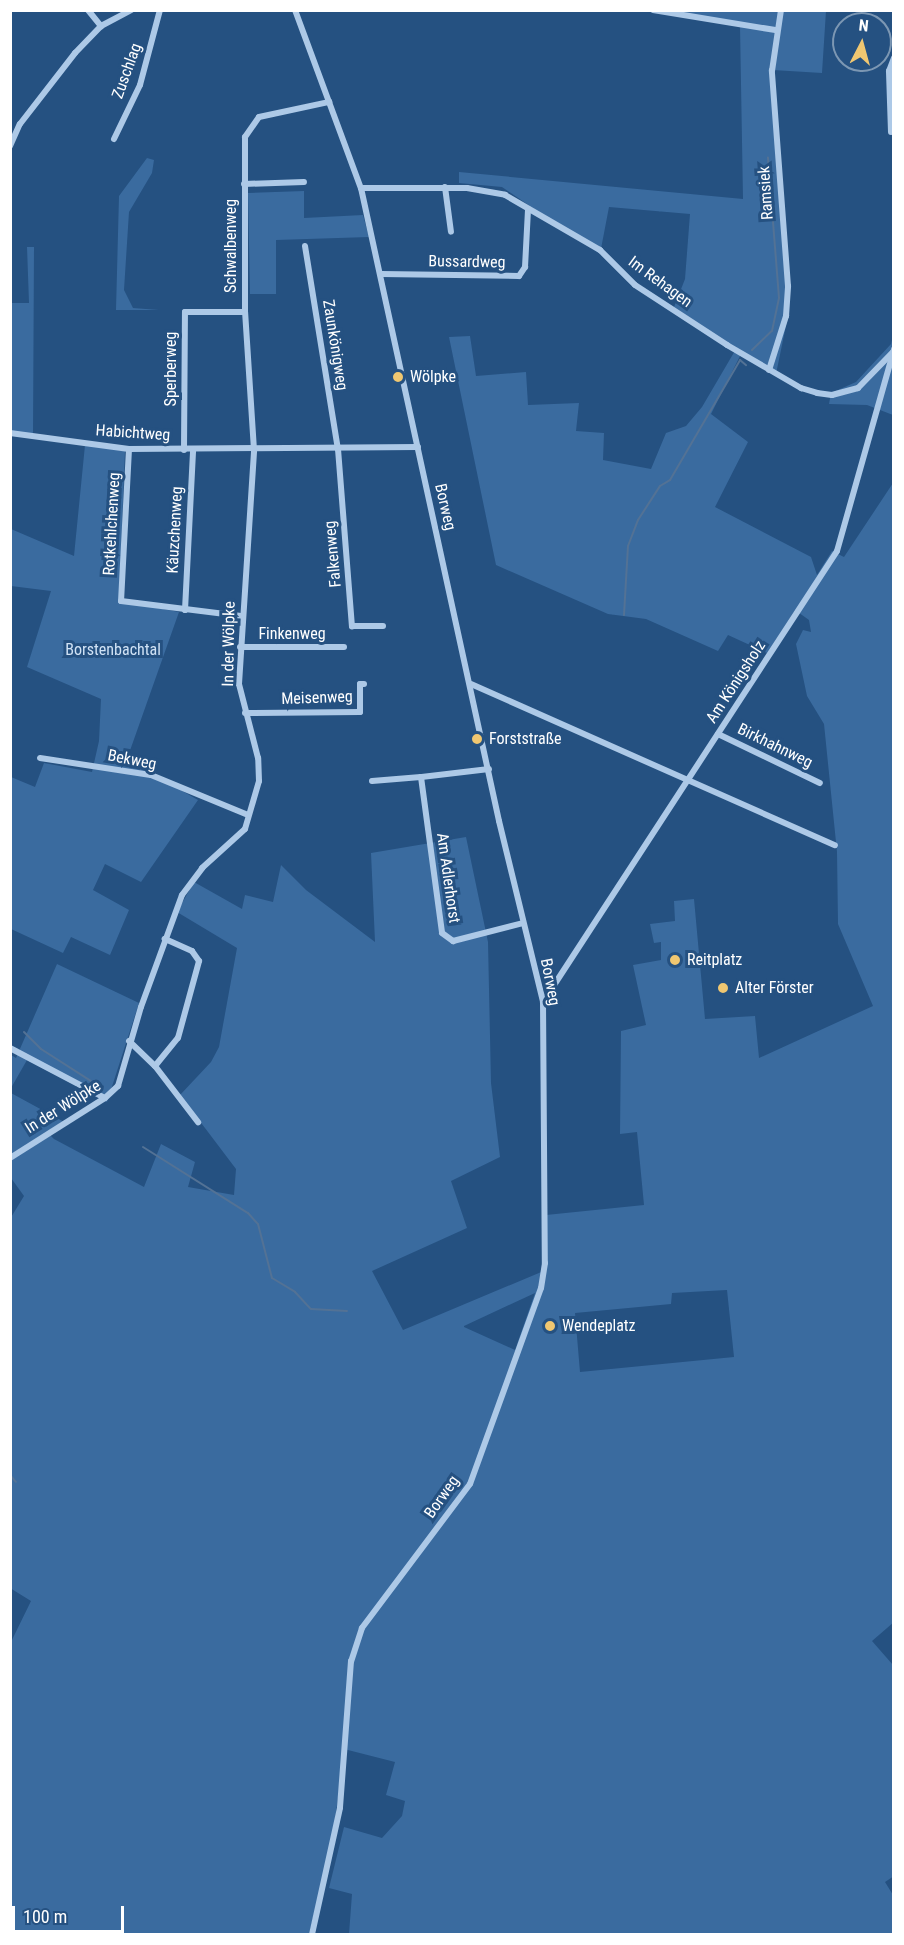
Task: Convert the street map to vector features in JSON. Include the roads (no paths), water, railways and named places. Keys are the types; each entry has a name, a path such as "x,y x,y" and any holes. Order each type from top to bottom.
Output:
{"street":[{"path":"88,10 101,26"},
{"path":"10,146 32,108 75,52 101,26 131,10"},
{"name":"Zuschlag","path":"114,139 140,85 159,10"},
{"name":"Borweg","path":"295,10 361,188 523,923 543,1002 545,1263 541,1288 470,1484 362,1628 351,1661 340,1808 312,1935"},
{"path":"653,10 775,30"},
{"name":"Ramsiek","path":"769,370 786,316 788,286 772,71 775,30 781,10"},
{"path":"891,132 889,71 894,58"},
{"name":"Schwalbenweg","path":"254,450 245,312 245,137 250,125 259,117 329,102"},
{"path":"244,184 304,182"},
{"path":"445,187 451,232"},
{"name":"Im Rehagen","path":"361,188 445,187 505,195 600,250 635,285 769,370 809,390 843,394 858,388 893,351"},
{"name":"Bussardweg","path":"381,274 519,276 525,267 528,209"},
{"name":"Zaunkönigweg","path":"305,246 338,449"},
{"name":"Sperberweg","path":"184,450 185,312 245,312"},
{"name":"Am Königsholz","path":"543,1002 837,551 893,351"},
{"name":"Habichtweg","path":"10,433 129,449 254,450"},
{"path":"254,450 418,447"},
{"name":"Rotkehlchenweg","path":"129,449 121,601 185,610"},
{"name":"Falkenweg","path":"338,449 352,626 383,626"},
{"name":"Käuzchenweg","path":"185,610 193,450"},
{"name":"In der Wölpke","path":"10,1158 105,1098 118,1086 129,1041 165,939 190,882 245,829 259,772 239,684 254,450"},
{"path":"185,610 242,616"},
{"name":"Finkenweg","path":"240,648 344,647"},
{"name":"Meisenweg","path":"245,712 360,712 360,684 364,684"},
{"path":"471,684 835,845"},
{"name":"Birkhahnweg","path":"718,734 820,783"},
{"name":"Bekweg","path":"40,758 151,775 248,815"},
{"path":"372,781 489,769"},
{"name":"Am Adlerhorst","path":"421,777 445,939 453,941 523,923"},
{"path":"155,1066 178,1038 199,962 192,951 165,939"},
{"path":"129,1041 155,1066 198,1122"},
{"path":"10,1048 105,1098"}],"waterway":[{"path":"752,350 772,331 779,298 768,157"},
{"path":"624,615 628,546 638,520 660,486 670,480 740,360 746,365"},
{"path":"24,1032 41,1049 91,1081"},
{"path":"143,1147 248,1213 258,1224 272,1278 295,1292 311,1309 347,1311"},
{"path":"10,1475 16,1482"}],"place":[{"name":"Wölpke","path":"398,377"},
{"name":"Forststraße","path":"477,739"},
{"name":"Reitplatz","path":"675,960"},
{"name":"Alter Förster","path":"723,988"},
{"name":"Wendeplatz","path":"550,1326"}],"park label":[{"name":"Borstenbachtal","path":"113,650"}]}
